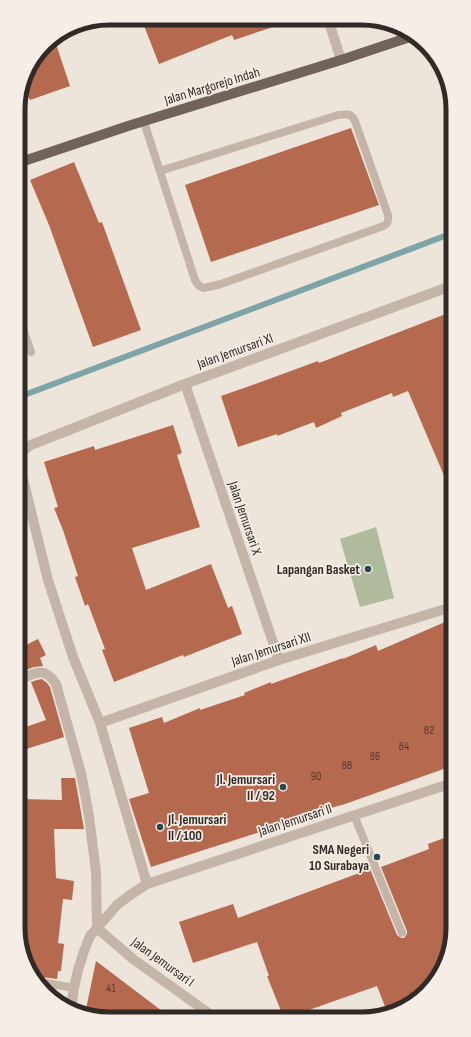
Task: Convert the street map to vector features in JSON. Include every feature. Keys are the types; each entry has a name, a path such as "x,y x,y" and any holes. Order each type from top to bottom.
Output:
{"main road":[{"name":"Jalan Margorejo Indah","path":"25,161 407,38"}],"street":[{"path":"330,25 341,60"},
{"name":"Jalan Jemursari XI","path":"25,448 31,444 185,384 446,287"},
{"name":"Jalan Jemursari X","path":"185,384 279,660"},
{"name":"Jalan Jemursari XI","path":"25,487 48,580 73,657 100,723"},
{"name":"Jalan Jemursari XII","path":"100,723 279,660 446,609"},
{"path":"25,677 33,673 44,673 49,675 56,684 81,773 89,816 96,872 97,928"},
{"path":"100,723 147,884"},
{"name":"Jalan Jemursari II","path":"72,1003 84,951 90,936 117,905 147,884 446,785"},
{"name":"Jalan Jemursari I","path":"97,928 133,959 207,1012"}],"lane":[{"path":"144,122 195,280 199,286 204,288 221,284 385,226 389,220 353,116 345,114 160,171"},
{"path":"25,334 31,352"},
{"path":"354,815 402,933"},
{"path":"46,983 74,988"}],"green space":[{"name":"Lapangan Basket","path":"376,527 394,598 360,607 340,539"}],"building":[{"path":"144,25 279,25 234,40 232,35 159,64"},
{"path":"56,44 70,86 30,100 28,96 26,97 31,77 39,62"},
{"path":"351,128 379,205 211,262 185,185"},
{"path":"74,162 99,223 102,222 141,330 93,347 49,225 30,180"},
{"path":"446,314 446,480 408,391 393,397 392,393 341,413 342,416 316,428 314,422 277,436 277,434 238,447 221,396 318,361 319,363"},
{"path":"173,425 182,453 177,455 200,527 132,548 146,590 211,564 228,608 232,606 242,634 114,682 102,650 105,649 88,604 85,606 75,577 78,576 54,508 58,507 44,462 94,446 95,450"},
{"path":"446,622 446,768 345,804 313,813 279,826 151,867 129,799 149,793 129,728 162,717 164,723 200,708 200,710 245,695 244,693 271,682 271,684 343,659 376,645 378,651"},
{"path":"38,639 46,655 40,658 43,666 26,670 25,646"},
{"path":"42,679 50,687 64,737 25,749 25,727 46,720 31,682"},
{"path":"61,778 75,778 84,829 54,829 56,878 74,881 72,900 63,899 58,943 64,944 61,971 58,971 57,979 41,977 31,960 26,939 25,799 62,800"},
{"path":"446,837 446,933 442,955 435,970 429,979 409,998 386,1009 377,986 306,1011 307,1012 281,1012 267,976 269,976 257,942 193,963 179,922 233,904 238,918 370,869 397,935 404,938 407,931 381,867 429,849 428,844"},
{"path":"96,961 163,1012 109,1012 86,1009"}],"waterway":[{"path":"25,395 446,236"}],"place":[{"name":"Lapangan Basket","path":"368,569"},
{"name":"Jl. Jemursari II / 92","path":"283,787"},
{"name":"Jl. Jemursari II / 100","path":"160,827"},
{"name":"SMA Negeri 10 Surabaya","path":"377,857"}]}
